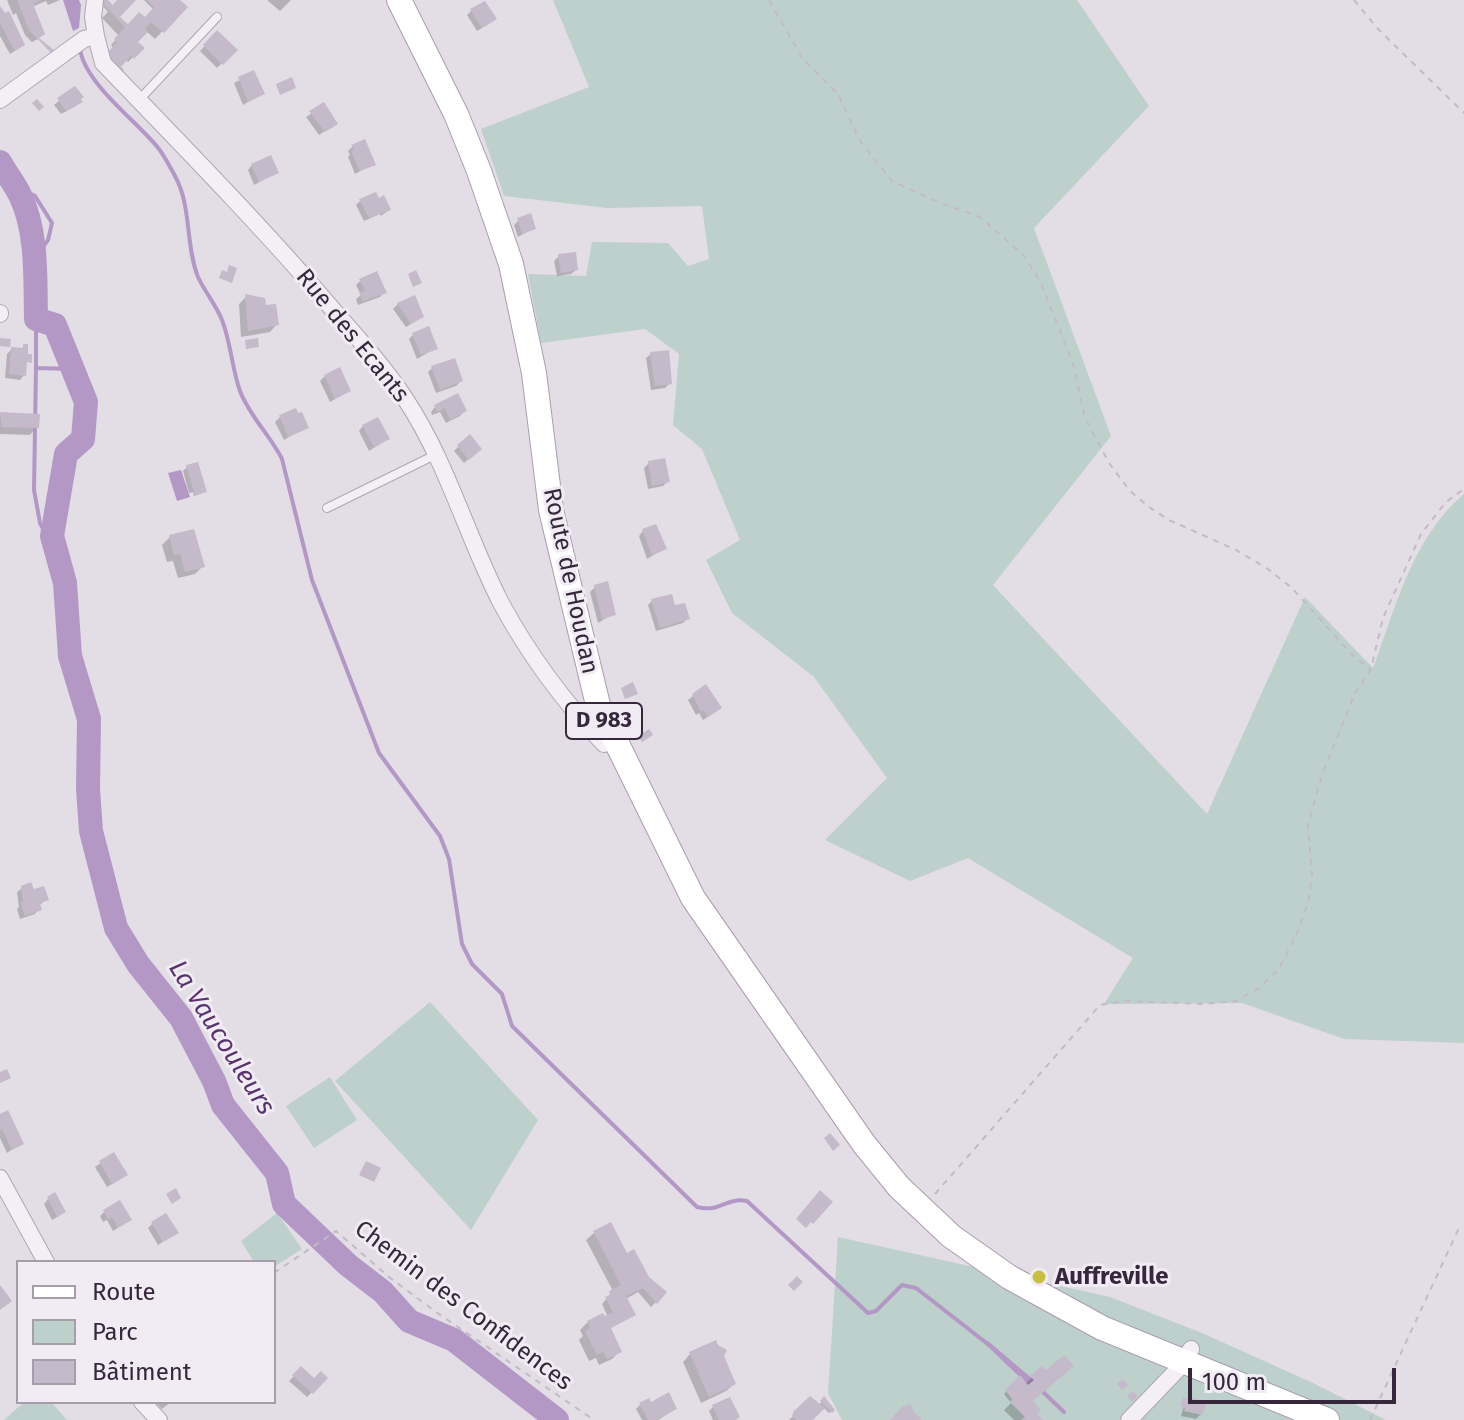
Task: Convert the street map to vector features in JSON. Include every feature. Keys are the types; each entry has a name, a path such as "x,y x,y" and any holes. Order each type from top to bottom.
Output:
{"main road":[{"name":"Route de Houdan","path":"399,0 456,114 511,264 534,373 551,510 598,705 613,741 693,898 864,1144 921,1210 985,1261 1061,1304 1105,1315 1327,1420"},
{"name":"Route de Houdan","path":"1187,1356 1273,1381 1348,1420"}],"street":[{"path":"0,100 84,41 93,17 95,0"},
{"name":"Rue des Ecants","path":"84,41 275,243 379,363 408,402 502,603 540,664 597,736 604,744 613,741"},
{"path":"0,1178 45,1260"},
{"path":"1129,1420 1187,1356"},
{"path":"144,1404 159,1420"}],"lane":[{"path":"139,100 217,17"},
{"path":"327,508 435,455"}],"path":[{"path":"769,0 803,59 838,94 860,141 892,181 980,217 1025,257 1040,281 1073,363 1085,418 1109,463 1130,491 1169,520 1236,550 1268,569 1292,588 1355,658 1371,669"},
{"path":"1354,0 1378,29 1464,113"},
{"path":"921,1210 1100,1005 1125,1001 1204,1004 1236,1001 1259,988 1278,970 1296,936 1308,903 1312,875 1308,824 1322,775 1355,693 1371,669 1383,618 1421,534 1446,502 1464,489"},
{"path":"1370,1420 1458,1230 1464,1231"},
{"name":"Chemin des Confidences","path":"276,1272 336,1231 436,1312 594,1420"}],"green space":[{"path":"553,0 1077,0 1149,106 1034,228 1111,436 993,585 1207,814 1305,597 1373,668 1418,552 1446,512 1464,494 1464,1043 1344,1039 1242,1003 1104,1004 1133,958 968,858 910,881 825,840 887,778 814,677 732,613 706,560 740,540 702,449 673,425 679,354 645,329 541,343 528,274 586,276 592,242 668,243 688,266 709,259 702,206 607,208 504,196 481,129 589,87"},
{"path":"430,1002 538,1120 471,1230 335,1081"},
{"path":"330,1077 357,1120 314,1148 286,1106"},
{"path":"277,1213 302,1249 276,1266 276,1260 253,1260 241,1241"},
{"path":"838,1237 1110,1297 1202,1333 1386,1420 842,1420 828,1393"},
{"path":"22,1404 53,1404 67,1420 4,1420"}],"shaded area":[{"path":"63,0 79,0 81,5 79,28 73,31"},
{"path":"181,470 190,497 177,501 168,473"},
{"path":"988,1341 1034,1380 1028,1385 985,1344"}],"building":[{"path":"17,0 41,0 33,4 45,34 39,38 55,51 52,54 29,30"},
{"path":"99,0 108,0 113,5 117,0 136,0 120,17 128,24 139,12 145,17 154,7 147,0 180,0 188,7 164,33 151,22 145,29 148,32 138,42 145,48 134,59 131,56 121,67 124,70 120,75 105,55 125,27"},
{"path":"485,1 497,19 482,28 470,9"},
{"path":"0,6 5,13 9,11 25,45 15,51 0,23"},
{"path":"217,30 238,50 223,65 203,45"},
{"path":"254,70 265,94 248,102 238,77"},
{"path":"292,77 296,88 280,95 276,84"},
{"path":"75,86 84,97 81,99 83,102 66,111 57,98"},
{"path":"37,99 44,107 39,111 32,103"},
{"path":"324,102 338,124 325,132 309,111"},
{"path":"365,139 376,165 360,171 351,145"},
{"path":"271,155 279,173 259,182 251,164"},
{"path":"376,192 379,198 384,195 391,210 369,218 359,199"},
{"path":"531,213 536,229 522,234 517,218"},
{"path":"576,252 578,270 561,273 558,254"},
{"path":"229,265 237,268 232,283 219,278 222,270 227,272"},
{"path":"416,270 422,283 413,287 408,274"},
{"path":"377,271 387,293 363,301 359,293 365,290 359,279"},
{"path":"245,294 265,298 266,305 276,304 279,325 248,331"},
{"path":"415,295 424,317 411,324 397,303"},
{"path":"429,326 438,349 421,355 412,333"},
{"path":"0,338 11,339 10,347 0,346"},
{"path":"258,338 259,347 246,349 245,340"},
{"path":"23,344 28,344 28,354 32,354 32,363 27,362 26,376 9,374 11,347 23,348"},
{"path":"669,350 672,384 655,386 650,352"},
{"path":"455,358 463,381 440,390 431,366"},
{"path":"340,367 351,391 335,399 324,375"},
{"path":"458,393 467,411 450,420 445,408 437,412 434,405"},
{"path":"296,408 298,413 302,412 309,428 288,437 279,415"},
{"path":"0,412 40,414 39,428 2,427"},
{"path":"378,417 390,439 374,447 362,425"},
{"path":"470,434 482,449 469,460 457,445"},
{"path":"665,458 670,482 652,486 648,461"},
{"path":"198,462 207,492 195,495 186,465"},
{"path":"656,524 667,549 652,555 642,529"},
{"path":"194,529 205,567 185,572 180,554 174,555 169,535"},
{"path":"608,581 616,615 602,619 594,585"},
{"path":"672,594 675,605 685,603 690,619 660,628 651,599"},
{"path":"633,682 638,694 625,699 621,688"},
{"path":"706,684 722,708 708,717 704,710 701,712 692,694"},
{"path":"649,729 653,735 642,742 638,736"},
{"path":"31,882 34,889 44,886 49,900 40,903 42,910 25,916 20,902 23,902 21,886"},
{"path":"7,1069 11,1078 0,1083 0,1072"},
{"path":"8,1110 24,1144 12,1150 0,1130 0,1114"},
{"path":"830,1133 840,1145 833,1151 824,1138"},
{"path":"114,1152 128,1175 112,1184 99,1161"},
{"path":"366,1161 381,1168 374,1182 359,1175"},
{"path":"176,1188 181,1198 172,1204 166,1194"},
{"path":"820,1190 833,1202 806,1228 796,1219"},
{"path":"55,1192 66,1212 57,1217 47,1197"},
{"path":"120,1200 132,1220 118,1228 112,1217 108,1219 103,1210"},
{"path":"166,1213 179,1233 163,1242 151,1222"},
{"path":"611,1222 627,1253 634,1249 649,1277 667,1292 657,1304 643,1288 626,1296 636,1315 611,1328 622,1352 607,1359 603,1352 597,1355 585,1331 590,1328 587,1321 613,1312 605,1297 621,1285 593,1231"},
{"path":"797,1276 803,1282 794,1291 788,1285"},
{"path":"0,1285 12,1301 0,1310"},
{"path":"716,1340 727,1350 724,1356 736,1384 709,1397 689,1352"},
{"path":"1064,1355 1074,1366 1033,1401 1041,1410 1037,1414 1043,1420 1021,1420 1025,1417 1010,1402 1012,1399 1005,1390 1020,1375 1028,1385 1034,1380 1030,1376 1041,1366 1046,1370"},
{"path":"301,1366 314,1378 321,1371 328,1378 313,1394 292,1375"},
{"path":"1123,1379 1128,1385 1122,1390 1117,1384"},
{"path":"1133,1391 1138,1396 1132,1402 1127,1396"},
{"path":"669,1392 677,1409 656,1420 648,1420 639,1403 649,1398 651,1402"},
{"path":"810,1396 825,1408 813,1420 796,1420 792,1416 794,1411"},
{"path":"824,1396 835,1410 832,1413 820,1401"},
{"path":"1189,1396 1207,1403 1202,1415 1184,1411 1185,1408 1180,1406 1183,1397 1188,1399"},
{"path":"730,1397 740,1417 736,1420 719,1420 712,1405"},
{"path":"910,1404 922,1420 890,1420 902,1407"}],"waterway":[{"path":"80,49 92,76 159,149 180,188 198,277 222,320 244,400 282,459 312,580 379,753 440,836 449,859 462,944 472,964 502,994 512,1026 697,1207 712,1208 734,1201 747,1201 868,1313 876,1311 902,1285 916,1288 989,1345"},
{"name":"La Vaucouleurs","path":"0,162 20,195 30,224 36,319 55,325 86,402 83,439 66,454 52,536 65,583 70,656 89,719 91,831 116,928 138,964 181,1018 223,1105 277,1173 284,1204 348,1265 383,1292 409,1321 454,1340 557,1420"},
{"path":"15,186 35,196 52,223 48,240 34,259"},
{"path":"36,319 36,368 73,369"},
{"path":"36,368 34,490 40,523 56,554"},
{"path":"1041,1390 1064,1412"}],"place":[{"name":"Auffreville","path":"1039,1277"}]}
